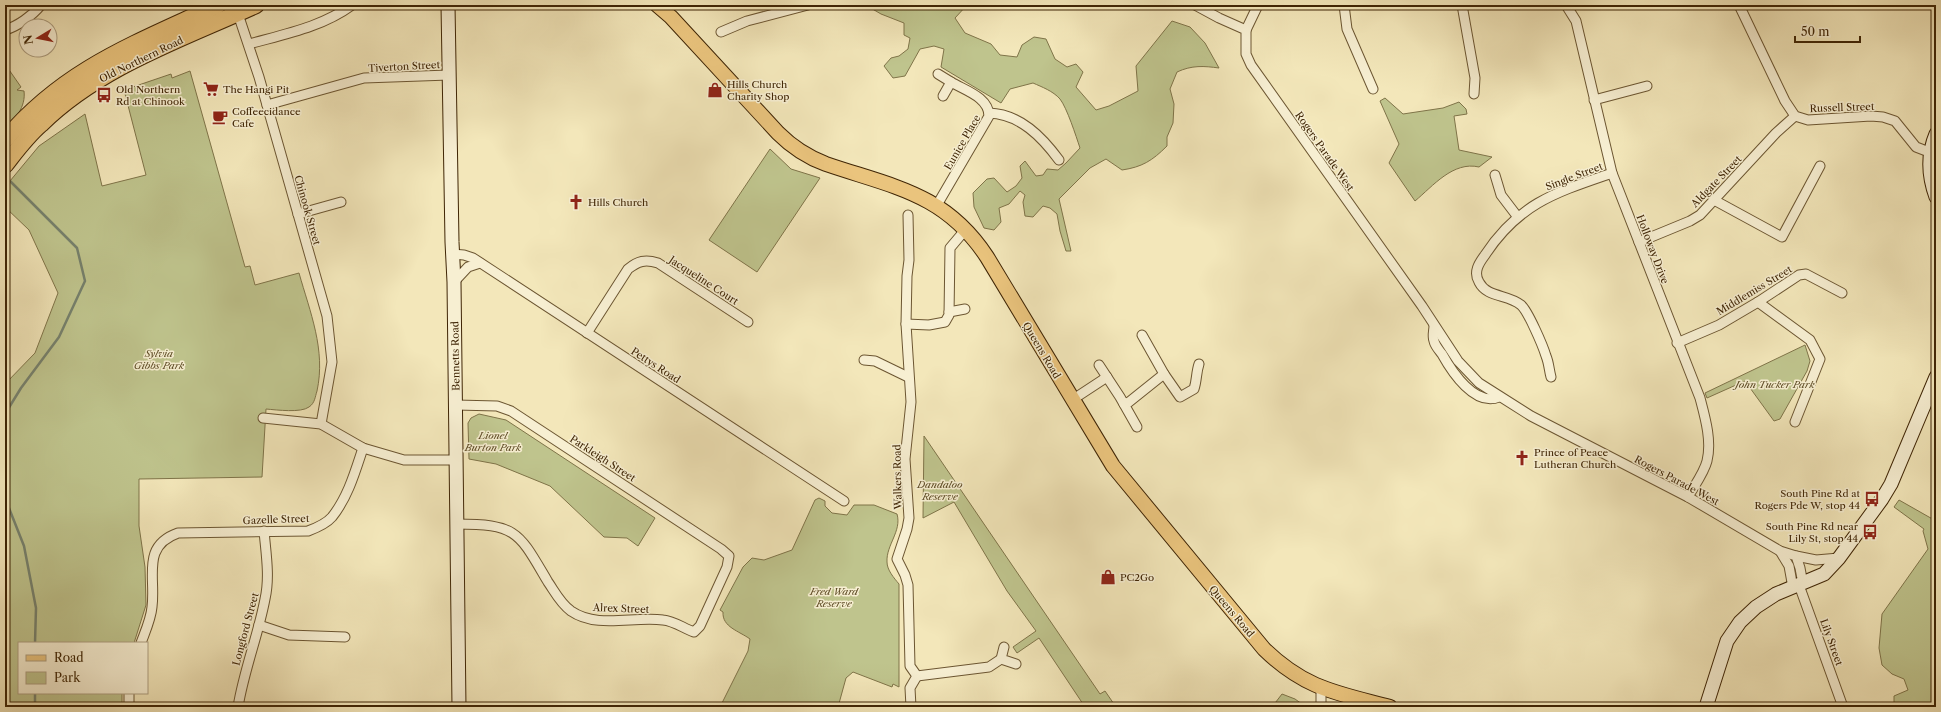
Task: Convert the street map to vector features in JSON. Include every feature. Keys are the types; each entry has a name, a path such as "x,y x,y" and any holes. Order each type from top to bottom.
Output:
{"highway":[{"name":"Old Northern Road","path":"5,140 35,107 76,75 114,52 218,5"},
{"name":"Old Northern Road","path":"5,165 41,124 60,106 91,84 117,69 237,9 256,5"}],"main road":[{"name":"Queens Road","path":"657,5 668,11 778,133 792,146 813,159 914,193 937,205 966,229 987,257 1113,466 1264,649 1291,673 1321,688 1390,707"}],"street":[{"path":"5,30 18,24 36,11 41,5"},
{"path":"249,44 317,24 352,5"},
{"name":"Bennetts Road","path":"448,5 456,405 459,707"},
{"path":"721,32 748,21 808,5"},
{"path":"1195,5 1246,30 1258,5"},
{"path":"1344,5 1347,29 1373,89"},
{"path":"1462,5 1475,78 1474,94"},
{"name":"Holloway Drive","path":"1566,5 1576,21 1612,173 1677,343 1700,398 1704,414 1708,444 1707,461 1688,497"},
{"name":"Russell Street","path":"1739,5 1786,101 1795,116 1808,120 1871,116 1884,117 1895,121 1916,147 1929,152"},
{"name":"Chinook Street","path":"237,9 267,105 327,316 332,362 321,424"},
{"name":"Rogers Parade West","path":"1246,30 1246,54 1251,65 1464,369 1479,383 1531,416 1688,497 1780,551 1816,560 1839,558"},
{"name":"Eunice Place","path":"937,205 987,122 989,113 984,101 938,74"},
{"name":"Tiverton Street","path":"267,105 364,78 449,75"},
{"path":"943,96 951,82"},
{"path":"1594,100 1647,86"},
{"path":"989,113 1005,114 1029,128 1042,139 1059,160"},
{"name":"Aldgate Street","path":"1639,242 1690,222 1700,215 1776,133 1795,116"},
{"path":"1936,134 1929,152 1931,183 1936,197"},
{"path":"1714,200 1782,237 1820,166"},
{"name":"Single Street","path":"1551,377 1547,357 1521,305 1513,300 1487,292 1479,283 1476,276 1478,266 1489,248 1517,216 1553,194 1612,173"},
{"path":"1495,175 1501,194 1517,216"},
{"path":"298,214 341,202"},
{"name":"Walkers Road","path":"908,215 909,260 906,324 908,377 911,402 905,459 909,518 897,559 908,585 910,666 917,676"},
{"path":"906,324 929,325 945,322 949,312 950,248 966,229"},
{"name":"Pettys Road","path":"452,254 464,255 480,263 844,501"},
{"name":"Jacqueline Court","path":"587,333 628,269 637,262 648,260 658,263 748,322"},
{"path":"454,282 468,267 480,263"},
{"name":"Middlemiss Street","path":"1677,343 1719,324 1758,302 1799,275 1806,274 1842,293"},
{"path":"1758,302 1806,336 1816,350 1820,359 1795,422"},
{"path":"949,312 965,309"},
{"path":"1142,335 1164,374 1180,397 1194,389 1198,378 1197,370 1199,364"},
{"path":"864,360 875,361 908,377"},
{"path":"1099,365 1137,427"},
{"path":"1124,404 1129,402 1164,374"},
{"path":"1072,400 1107,377"},
{"path":"1706,706 1727,641 1740,622 1756,607 1776,594 1799,586 1824,574 1839,558 1882,499 1891,484 1922,407 1936,377"},
{"name":"Parkleigh Street","path":"456,405 497,406 511,411 722,549 729,556"},
{"path":"263,418 321,424 363,448 404,460 456,460"},
{"name":"Gazelle Street","path":"141,642 152,609 152,568 156,550 166,537 178,532 308,531 320,526 332,518 351,485 363,448"},
{"name":"Alrex Street","path":"457,524 498,527 514,533 528,548 559,599 570,610 580,616 595,620 662,620 676,623 694,632 700,626 727,567 729,556"},
{"name":"Longford Street","path":"238,707 242,683 267,585 264,531"},
{"path":"1780,551 1799,586"},
{"path":"1796,556 1800,568 1799,586"},
{"name":"Lily Street","path":"1799,586 1843,707"},
{"path":"258,625 289,635 345,637"},
{"path":"911,707 910,688 917,676 989,667 1001,659 1004,647"},
{"path":"1001,659 1016,664"},
{"path":"1321,688 1321,707"},
{"path":"129,707 130,694"}],"green space":[{"path":"870,5 967,5 955,18 965,33 991,44 1000,55 1017,57 1022,45 1034,37 1046,39 1055,59 1067,67 1076,64 1083,72 1076,87 1096,110 1109,106 1138,91 1136,66 1172,21 1190,27 1205,43 1219,68 1198,67 1188,68 1177,72 1170,89 1174,104 1173,123 1167,137 1167,146 1156,156 1141,165 1122,170 1106,159 1090,168 1059,199 1071,251 1066,251 1057,214 1050,208 1043,206 1033,217 1025,216 1023,202 1025,195 1020,191 1009,204 999,208 1001,222 994,230 984,228 974,207 973,193 987,179 994,178 1007,192 1016,186 1022,178 1020,166 1025,161 1036,176 1043,175 1047,169 1058,170 1080,148 1068,115 1060,99 1051,91 1033,83 1010,89 1001,103 941,67 944,49 934,46 920,49 905,76 893,78 884,66 891,58 899,56 908,49 910,38 904,35 904,23 881,14 869,7"},
{"path":"5,64 21,87 17,90 24,91 24,97 22,108 5,131"},
{"name":"Sylvia Gibbs Park","path":"190,71 245,267 250,266 255,285 299,273 316,331 320,361 317,391 314,402 305,409 289,411 266,409 262,477 139,479 139,526 145,567 146,605 134,642 18,642 18,694 122,694 122,707 5,707 5,384 35,353 58,293 29,230 5,207 5,187 39,146 85,114 102,186 146,175 124,90 171,74 172,78"},
{"path":"1385,98 1403,114 1443,108 1459,102 1466,109 1467,114 1454,116 1459,150 1492,157 1479,167 1470,166 1452,171 1436,182 1415,201 1389,163 1399,144 1380,101"},
{"path":"770,149 791,169 820,178 757,272 709,240"},
{"name":"John Tucker Park","path":"1805,345 1810,361 1807,371 1780,419 1774,421 1745,381 1707,398 1705,393"},
{"name":"Lionel Burton Park","path":"479,414 506,420 655,518 638,546 627,538 604,537 550,486 496,464 469,459 468,423 471,418"},
{"name":"Dandaloo Reserve","path":"924,436 1100,694 1105,691 1116,707 1085,707 1039,638 1017,653 1013,647 1036,631 1007,591 954,502 923,518"},
{"name":"Fred Ward Reserve","path":"819,498 825,501 825,506 832,513 847,515 854,505 874,505 897,514 898,520 896,532 887,556 887,565 889,571 899,584 899,687 893,684 892,687 853,672 846,678 838,707 720,707 748,651 750,639 728,625 723,617 723,612 720,610 743,567 752,558 764,560 792,550 815,500"},
{"path":"1899,500 1936,521 1936,707 1894,707 1894,696 1908,690 1904,679 1892,674 1882,665 1879,648 1882,614 1928,549 1923,531 1924,529 1894,507"},
{"path":"1282,694 1295,699 1306,707 1272,707"}],"waterway":[{"path":"5,414 21,388 59,337 85,281 77,248 10,181"},
{"path":"5,498 24,546 36,608 35,642"},
{"path":"35,694 35,707"}],"place":[{"name":"The Hangi Pit","path":"211,89"},
{"name":"Hills Church Charity Shop","path":"715,90"},
{"name":"Old Northern Rd at Chinook","path":"104,95"},
{"name":"Coffeecidance Cafe","path":"220,117"},
{"name":"Hills Church","path":"576,202"},
{"name":"Prince of Peace Lutheran Church","path":"1522,458"},
{"name":"South Pine Rd at Rogers Pde W, stop 44","path":"1872,499"},
{"name":"South Pine Rd near Lily St, stop 44","path":"1870,532"},
{"name":"PC2Go","path":"1108,577"}]}
